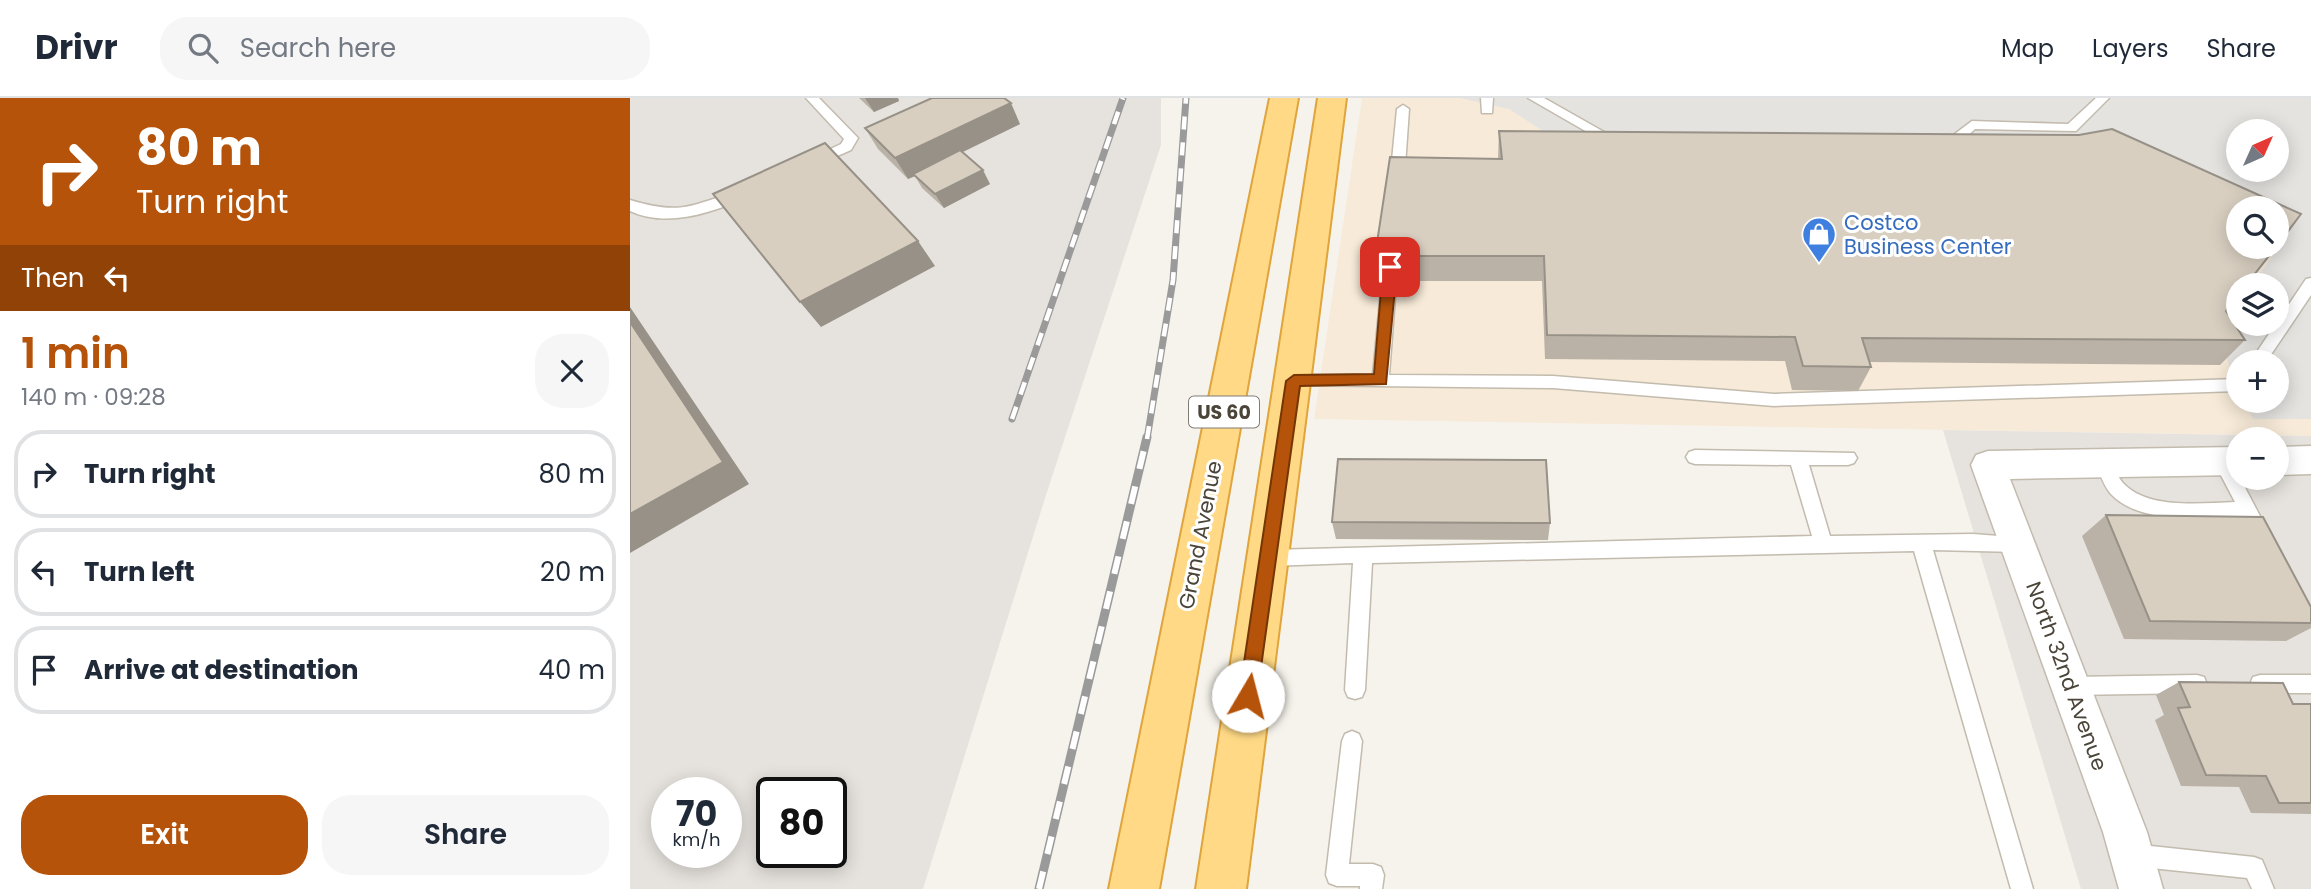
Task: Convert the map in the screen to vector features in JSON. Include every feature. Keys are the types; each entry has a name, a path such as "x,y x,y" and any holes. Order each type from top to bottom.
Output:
{"highway":[{"name":"Grand Avenue","path":"1134,889 1284,98"},
{"name":"US 60","path":"1221,889 1332,98"}],"street":[{"path":"2289,461 2311,460"},
{"path":"2104,463 2226,461"},
{"name":"North 32nd Avenue","path":"2104,463 1988,465 2137,872"}],"lane":[{"path":"797,169 846,147 851,138 812,98"},
{"path":"1534,98 1613,141 1626,141"},
{"path":"1926,142 1951,143 1972,125 2071,128 2103,98"},
{"path":"1395,201 1403,109"},
{"path":"630,205 653,214 687,212 761,186"},
{"path":"1381,380 1392,241"},
{"path":"2266,350 2311,283"},
{"path":"1294,381 1553,382 1774,400 2226,385"},
{"path":"1695,457 1848,458"},
{"path":"1798,458 1823,544"},
{"path":"2104,463 2117,488 2132,501 2151,507 2248,510"},
{"path":"2241,490 2260,533"},
{"path":"1268,558 1921,542 2018,544"},
{"path":"1921,542 2022,889"},
{"path":"1355,690 1363,557"},
{"path":"2071,686 2215,684"},
{"path":"2242,684 2311,684"},
{"path":"1352,741 1337,875 1373,875 1371,889"},
{"path":"2137,872 2254,868 2263,889"}],"shaded area":[{"path":"630,98 1161,98 1161,145 1046,495 923,889 630,889"},
{"path":"1362,98 2311,98 2311,436 2289,436 2289,427 2226,427 2226,435 1314,419"},
{"path":"1460,98 2311,98 2311,419 2253,419 2250,413 2289,413 2289,350 2226,350 2226,357 2217,336 2226,323 2226,336 2289,336 2289,273 2260,273 2270,259 2289,259 2289,196 2226,196 2226,207 1566,146 1509,109"},
{"path":"1943,430 2226,435 2226,490 2289,490 2289,436 2311,436 2311,889 2081,889"}],"building":[{"path":"932,98 1004,98 1011,103 895,158 865,128"},
{"name":"Costco Business Center","path":"2112,129 2261,196 2226,196 2226,259 2267,259 2255,273 2226,273 2226,336 2242,336 2245,340 1862,338 1871,367 1803,366 1795,337 1547,335 1544,256 1375,256 1390,157 1502,159 1499,131 2079,135"},
{"path":"825,143 918,241 800,302 713,194"},
{"path":"960,150 983,170 935,194 913,174"},
{"name":"Costco Business Center","path":"2289,209 2301,214 2289,230"},
{"path":"630,322 723,462 630,514"},
{"path":"1338,459 1546,460 1550,523 1332,522"},
{"path":"2106,515 2263,517 2311,607 2311,623 2150,621"},
{"path":"2179,682 2283,683 2293,704 2311,704 2311,803 2279,803 2266,776 2206,775 2178,708 2190,707"}],"railway":[{"path":"1012,419 1123,98"},
{"path":"1147,439 1173,280 1186,98"},
{"path":"1039,889 1147,437"}],"place":[{"name":"Costco Business Center","path":"1819,264"}],"route":[{"path":"1248,696 1294,381 1381,380 1390,267"}]}
